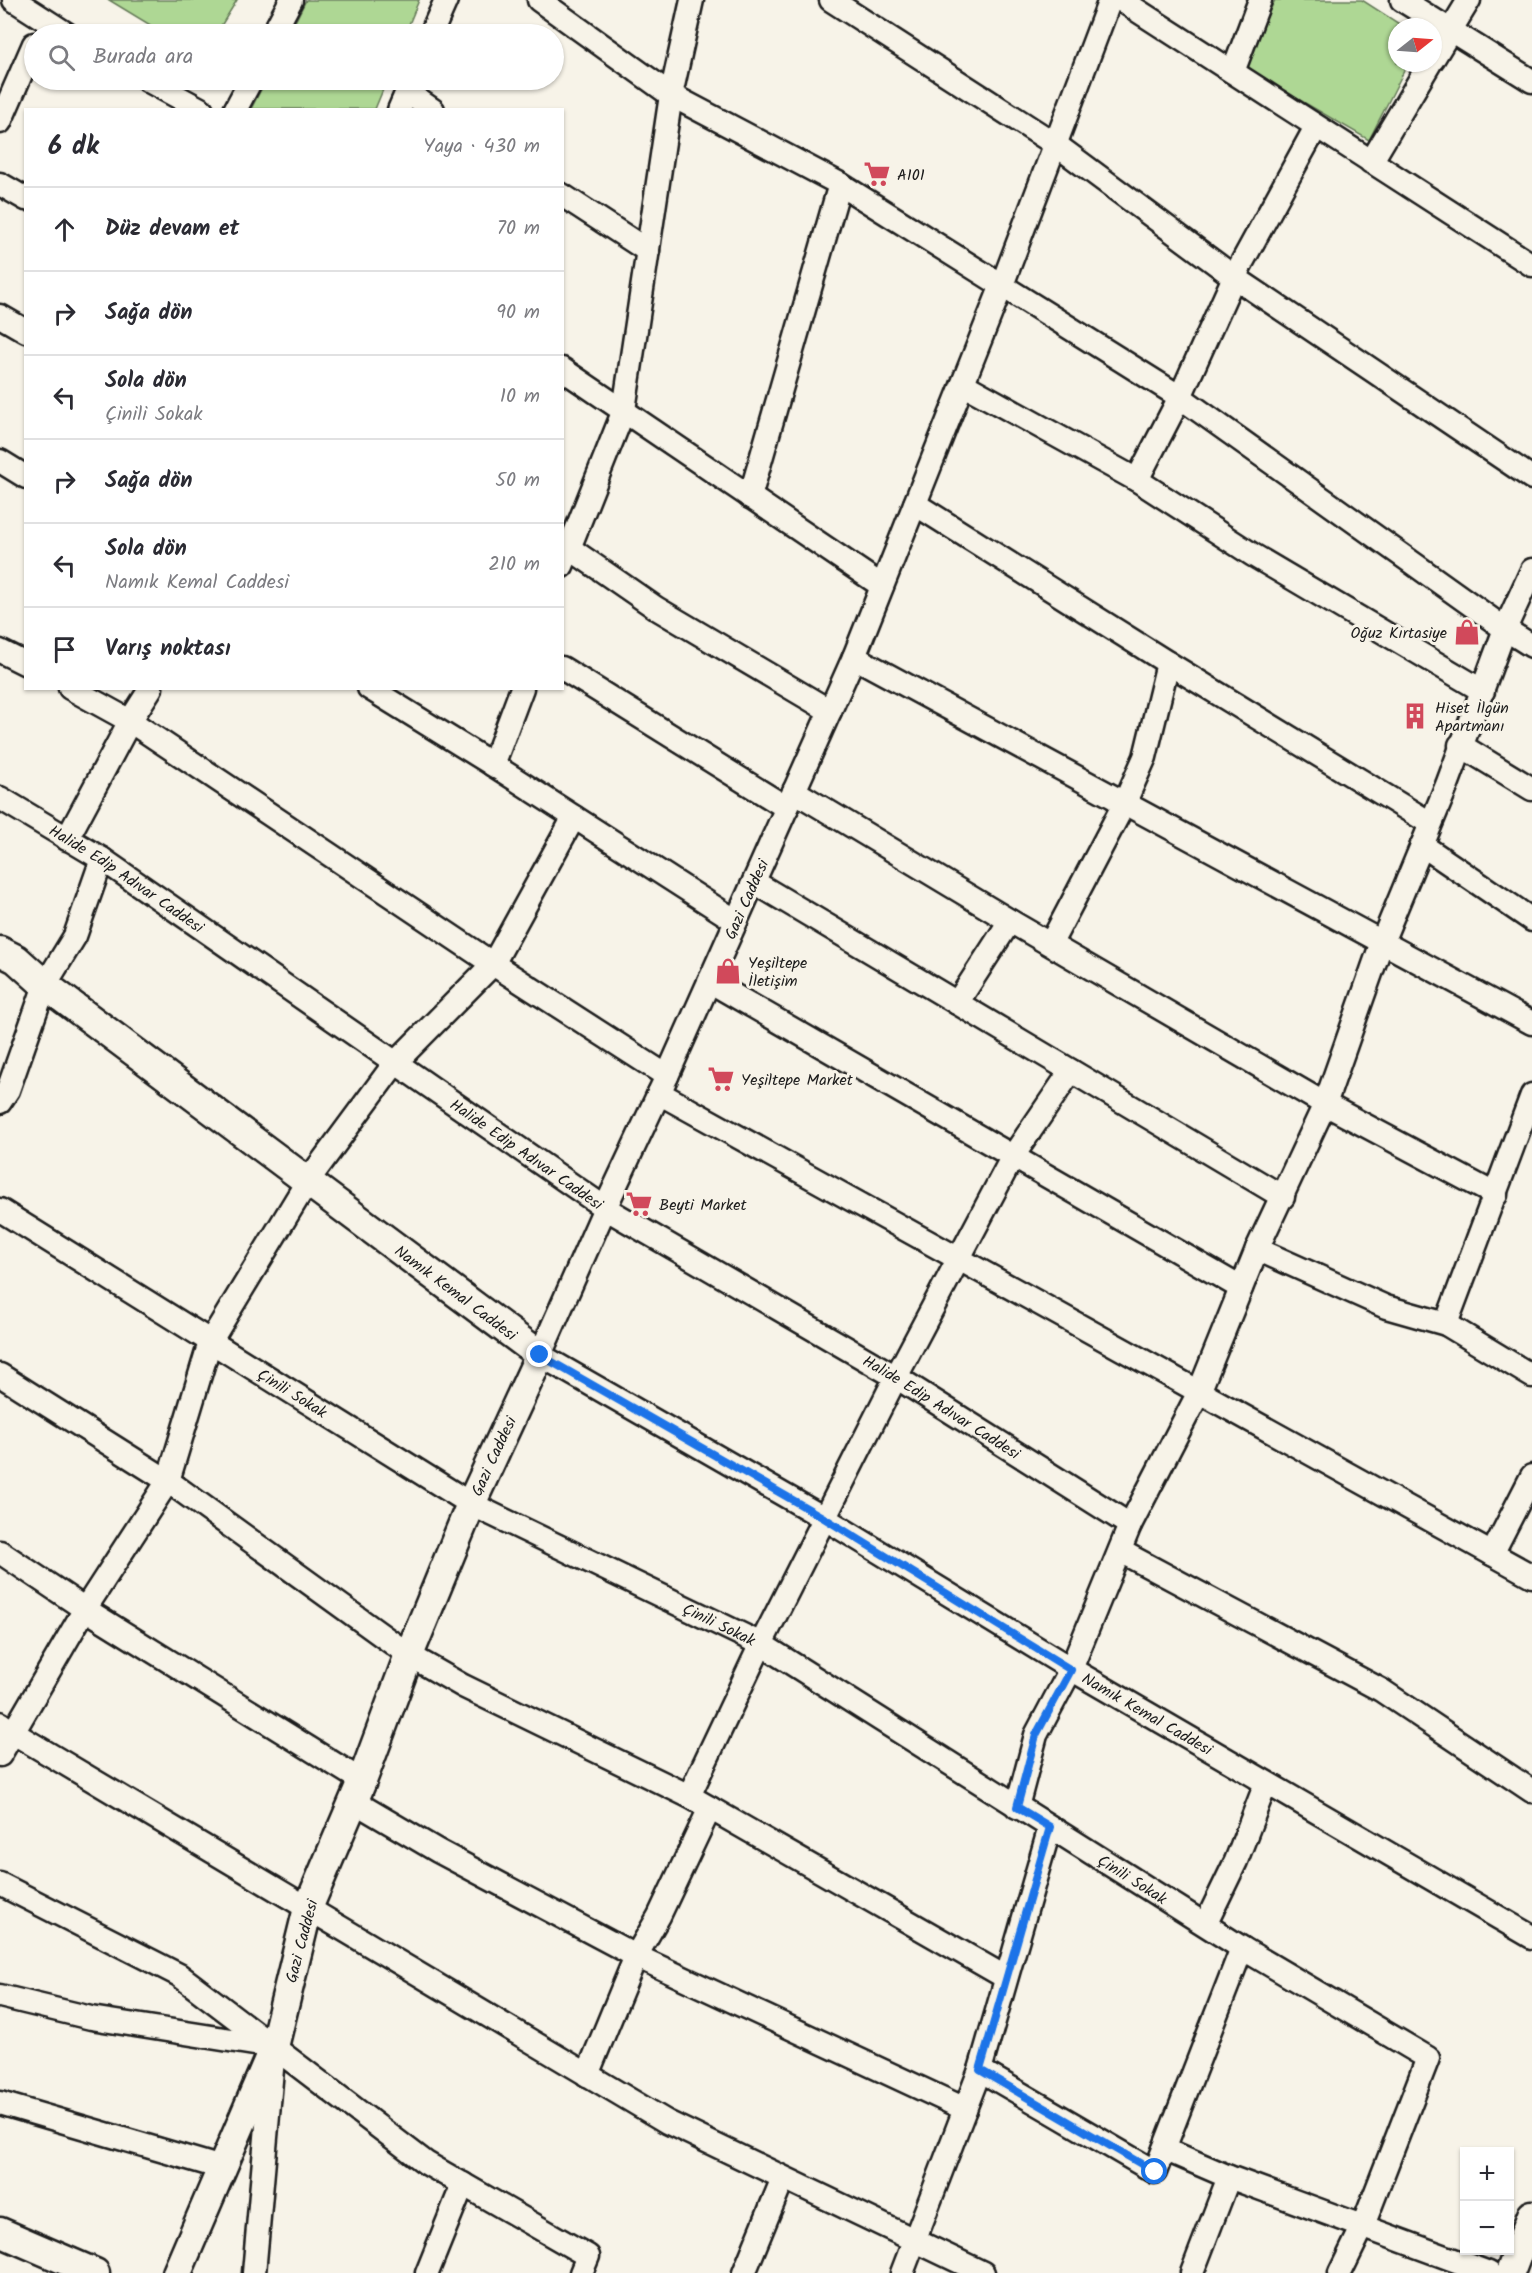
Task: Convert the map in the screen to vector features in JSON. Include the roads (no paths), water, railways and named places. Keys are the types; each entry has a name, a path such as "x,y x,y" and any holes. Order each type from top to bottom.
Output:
{"street":[{"path":"14,0 38,24"},
{"path":"278,24 291,0"},
{"path":"435,24 446,0"},
{"path":"539,0 671,95 840,184 1180,397 1505,630 1532,646"},
{"path":"692,0 671,95 624,410 564,552 830,711"},
{"path":"831,0 1055,144 1234,277 1532,478"},
{"name":"Gazi Caddesi","path":"177,2273 274,2048 308,1908 358,1791 409,1655 471,1504 540,1355 604,1208 663,1084 854,657 1002,285 1110,0"},
{"path":"1120,0 1532,266"},
{"path":"1233,72 1260,0"},
{"path":"1402,0 1532,81"},
{"path":"1442,44 1469,0"},
{"path":"0,122 24,67"},
{"path":"1371,162 1425,72"},
{"path":"165,90 198,108"},
{"path":"236,108 245,90"},
{"path":"406,94 430,108"},
{"path":"1137,480 1180,397 1234,277 1317,126"},
{"path":"0,184 24,198"},
{"path":"750,497 840,184"},
{"path":"564,196 648,251"},
{"path":"0,316 24,330"},
{"path":"564,370 882,586"},
{"path":"963,384 1137,480 1253,555 1483,691"},
{"path":"0,461 24,476"},
{"path":"915,504 1430,824"},
{"path":"1017,1807 1036,1735 1071,1670 1130,1525 1199,1392 1257,1249 1325,1104 1383,942 1447,785 1460,745 1505,630 1532,570"},
{"path":"0,651 24,663"},
{"path":"854,657 1532,1023"},
{"path":"1051,944 1124,804 1144,757 1168,663"},
{"path":"564,669 790,800 1011,921 1325,1104 1496,1195"},
{"path":"74,690 130,721 493,964 663,1084 959,1259 1532,1576"},
{"path":"67,839 130,721 150,690"},
{"path":"372,690 736,921"},
{"path":"493,765 521,690"},
{"path":"1460,745 1532,789"},
{"name":"Halide Edip Adıvar Caddesi","path":"0,798 102,859 604,1208 896,1377 1130,1525"},
{"path":"0,1755 6,1728 168,1481 210,1342 307,1182 395,1063 493,964 574,818"},
{"path":"1422,845 1532,920"},
{"path":"3,1093 45,985 75,936 102,859"},
{"path":"754,882 1283,1197"},
{"path":"957,1003 1011,921"},
{"name":"Namık Kemal Caddesi","path":"0,951 16,959 45,985 540,1355 824,1518 1071,1670 1532,1937"},
{"path":"709,981 1241,1288"},
{"path":"689,1796 761,1644 896,1377 1013,1156 1071,1071"},
{"path":"1446,1324 1532,1095"},
{"name":"Çinili Sokak","path":"0,1210 471,1504 761,1644 1017,1807 1206,1923 1242,1948 1428,2058 1362,2228"},
{"path":"1257,1249 1386,1307 1446,1324 1532,1376"},
{"path":"0,1376 168,1481 409,1655 463,1686 689,1796 1005,1977"},
{"path":"1492,1554 1532,1476"},
{"path":"1120,1551 1381,1690 1532,1791"},
{"path":"0,1552 358,1791 438,1851 636,1956 965,2109"},
{"path":"6,1728 668,2122 983,2273"},
{"path":"1206,1923 1236,1861 1266,1783"},
{"path":"587,2075 636,1956 659,1916 710,1808"},
{"path":"902,2273 980,2070 1050,1827"},
{"path":"0,1884 179,1975 426,2163 588,2256 581,2273"},
{"path":"980,2070 1155,2172 1242,1948"},
{"path":"0,1996 91,2018 274,2048"},
{"path":"254,2273 274,2048"},
{"path":"0,2103 222,2168"},
{"path":"1164,2149 1229,2177 1362,2228 1489,2273"},
{"path":"1192,2273 1229,2177"},
{"path":"744,2273 783,2178"},
{"path":"427,2273 463,2184"},
{"path":"1510,2273 1532,2215"},
{"path":"1340,2273 1362,2228"},
{"path":"0,2232 95,2273"}],"place":[{"name":"A101","path":"877,174"},
{"name":"Oğuz Kırtasiye","path":"1467,632"},
{"name":"Hiset İlgün Apartmanı","path":"1415,716"},
{"name":"Yeşiltepe İletişim","path":"728,971"},
{"name":"Yeşiltepe Market","path":"721,1079"},
{"name":"Beyti Market","path":"639,1204"}]}
